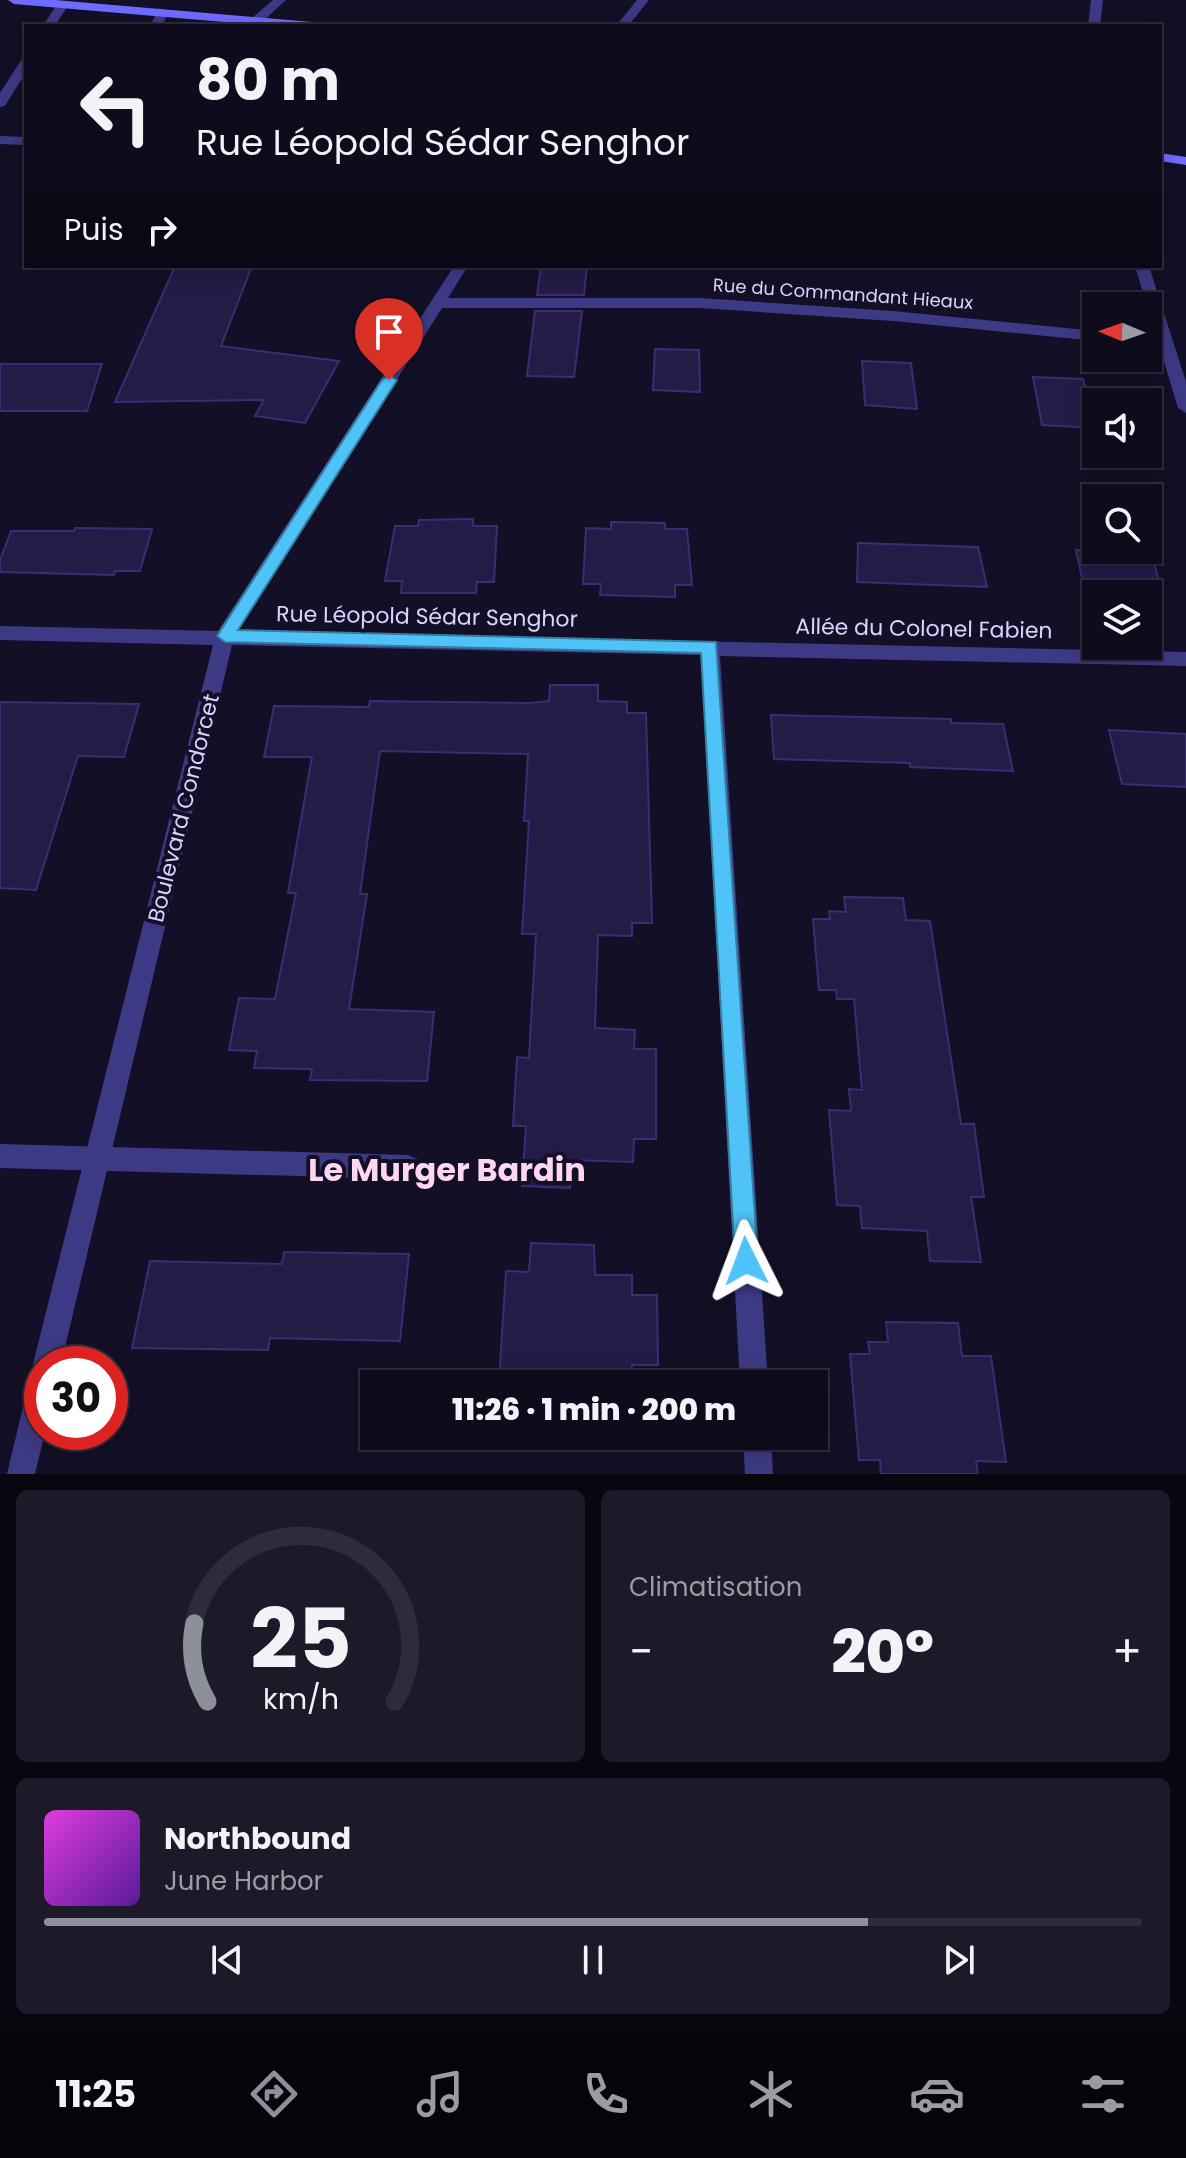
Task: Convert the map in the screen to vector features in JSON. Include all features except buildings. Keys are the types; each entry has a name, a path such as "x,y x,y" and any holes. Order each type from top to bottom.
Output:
{"street":[{"path":"14,0 294,24"},
{"path":"257,20 280,0"},
{"path":"624,24 643,0"},
{"path":"1094,24 1097,0"},
{"path":"50,24 63,4"},
{"path":"157,24 163,11"},
{"path":"0,103 24,65"},
{"path":"0,140 24,141"},
{"path":"1162,157 1186,161"},
{"path":"439,303 460,268"},
{"path":"1142,268 1147,292"},
{"name":"Rue du Commandant Hieaux","path":"439,303 700,303 893,316 1082,335"},
{"name":"Boulevard Condorcet","path":"51,1346 225,636 439,303"},
{"path":"1162,354 1186,408"},
{"name":"Rue Léopold Sédar Senghor","path":"0,633 710,647"},
{"path":"710,647 753,1370"},
{"name":"Allée du Colonel Fabien","path":"710,647 1186,659"},
{"path":"0,1156 408,1167"},
{"path":"21,1474 27,1450"},
{"path":"758,1450 759,1474"}],"district":[{"name":"Le Murger Bardin","path":"447,1170"}],"route":[{"path":"389,380 225,636 710,647 746,1261"}]}
